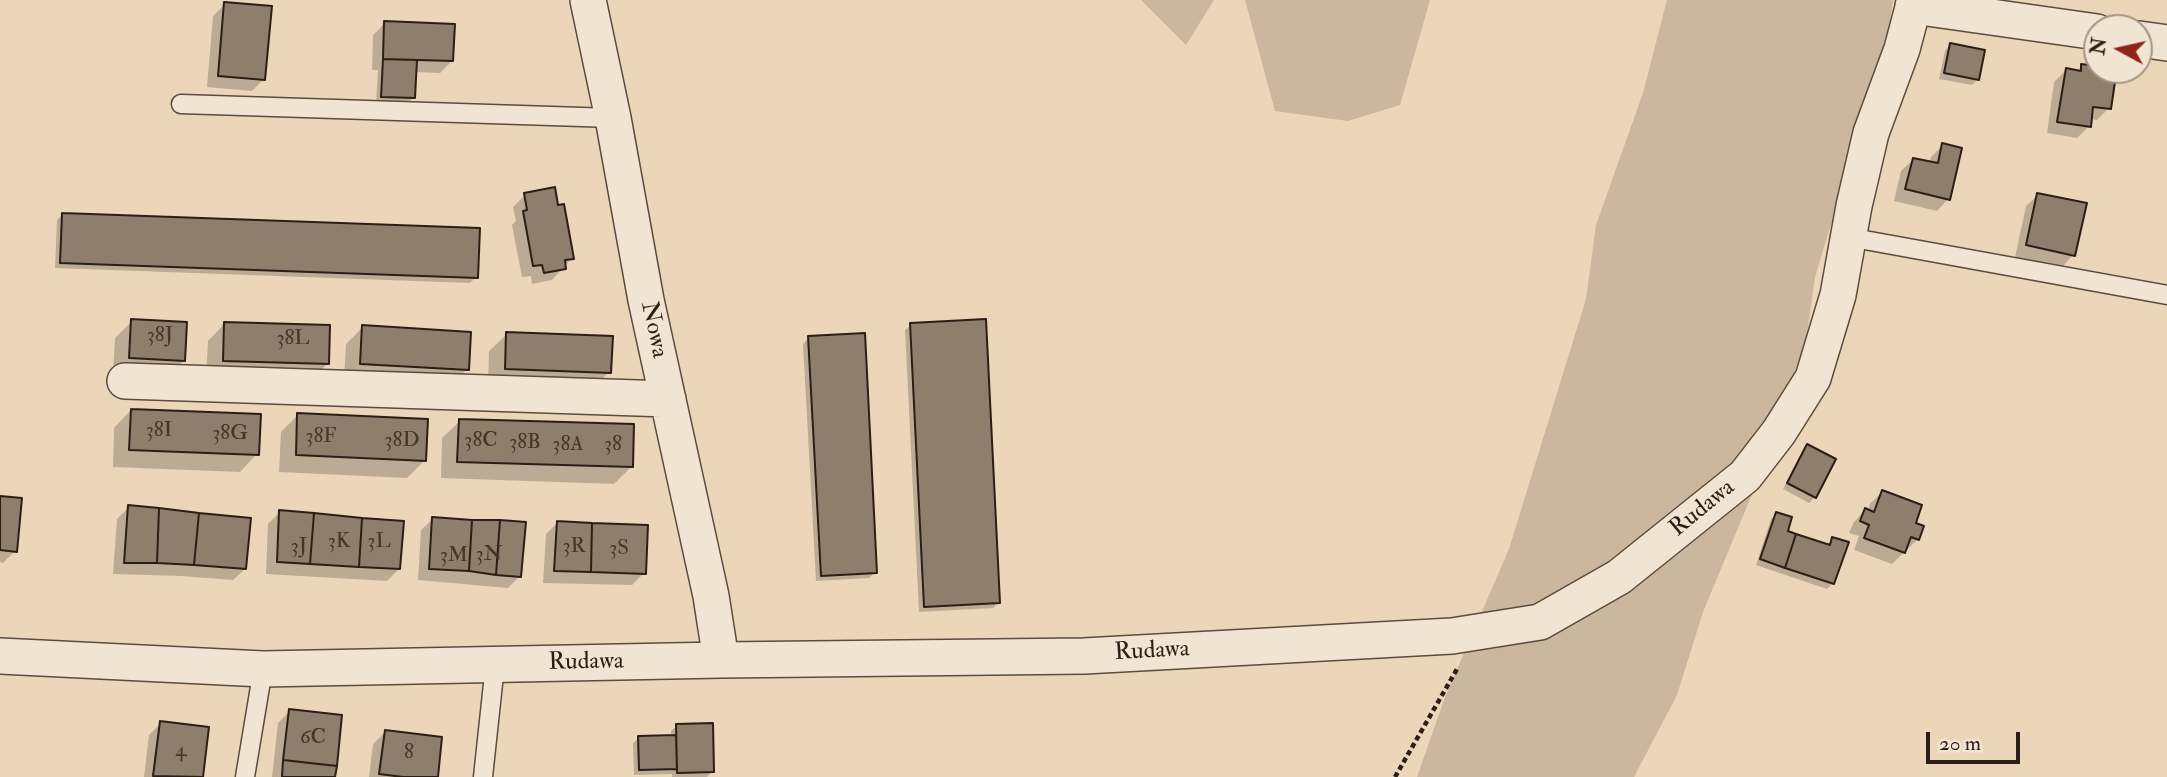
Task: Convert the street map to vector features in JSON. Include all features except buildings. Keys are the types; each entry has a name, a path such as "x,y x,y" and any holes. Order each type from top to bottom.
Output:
{"street":[{"name":"Nowa","path":"588,0 613,118 646,300 711,596 721,660"},
{"path":"1914,3 2083,30"},
{"name":"Rudawa","path":"0,656 263,669 1084,656 1452,636 1540,622 1619,577 1745,475 1779,432 1812,378 1838,295 1871,133 1902,49 1914,3"},
{"path":"125,381 668,399"}],"lane":[{"path":"181,104 613,118"},
{"path":"1848,237 2167,295"},
{"path":"483,777 495,664"},
{"path":"245,777 263,669"}],"path":[{"path":"1395,777 1478,632"}],"shaded area":[{"path":"1141,0 1214,0 1186,45"},
{"path":"1245,0 1430,0 1400,105 1348,121 1275,111"},
{"path":"1667,0 1893,0 1888,36 1815,277 1806,341 1774,426 1758,480 1703,612 1677,695 1634,777 1417,777 1445,697 1509,549 1586,299 1596,225 1643,93"}]}
